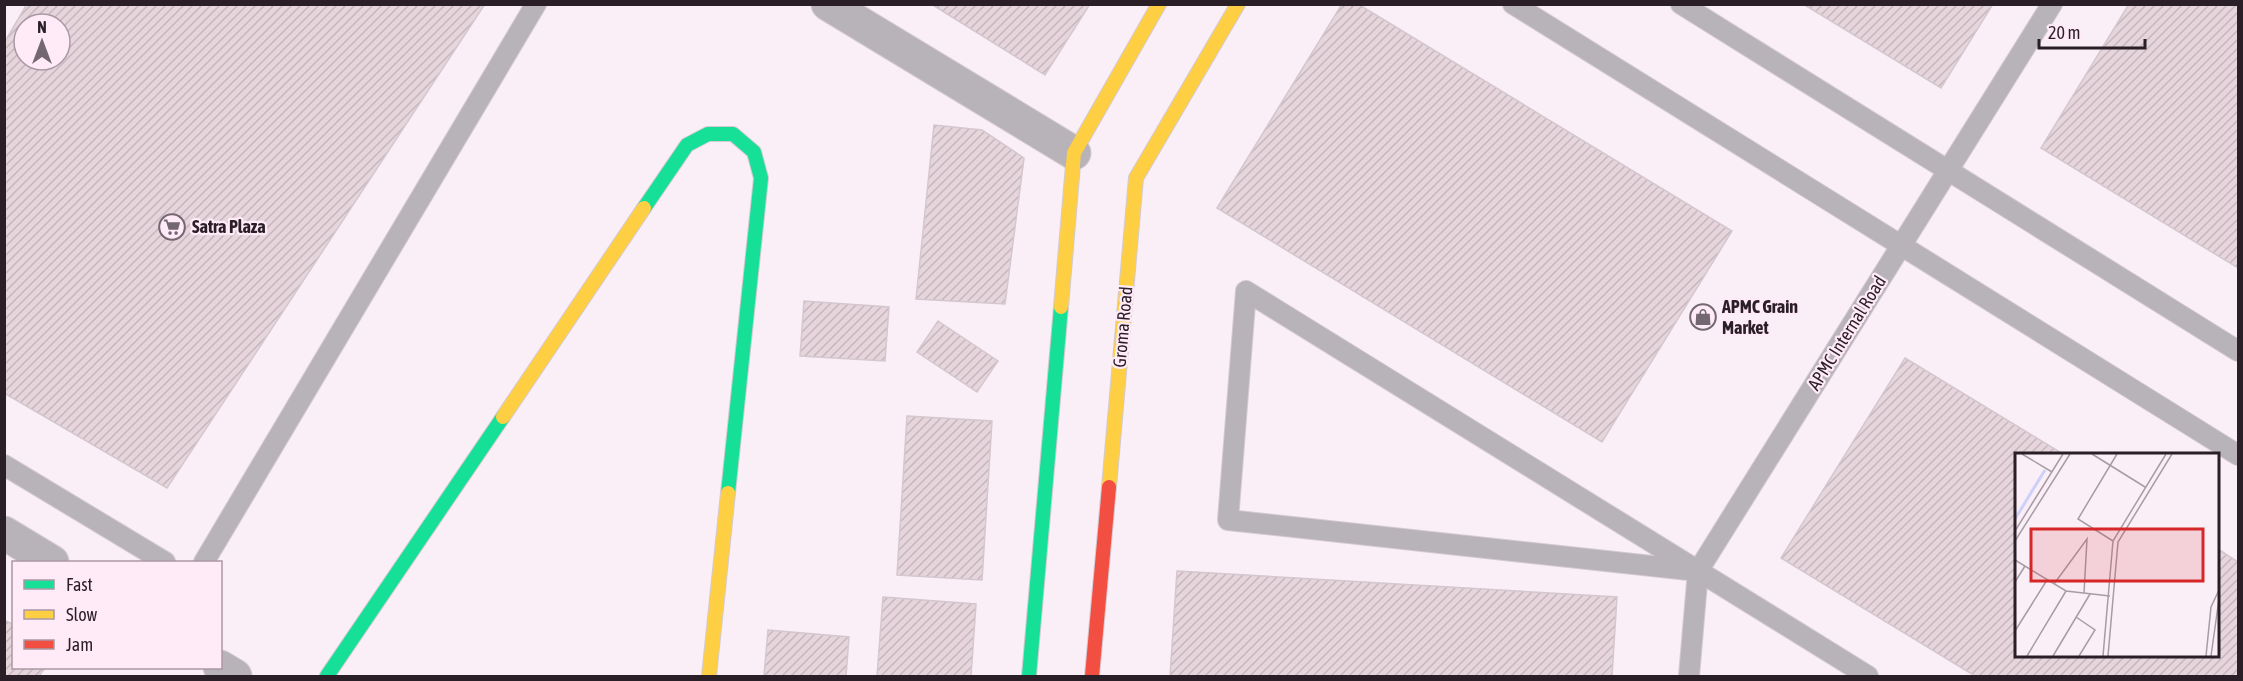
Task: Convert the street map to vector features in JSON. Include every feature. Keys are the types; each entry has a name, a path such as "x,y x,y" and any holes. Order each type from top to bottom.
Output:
{"main road":[{"path":"1029,676 1074,153 1159,4"},
{"name":"Groma Road","path":"1092,676 1136,178 1238,4"},
{"path":"327,676 687,145 708,134 733,134 754,152 761,178 709,676"}],"street":[{"path":"828,4 1074,153"},
{"path":"4,533 50,561"}],"lane":[{"path":"205,561 536,4"},
{"path":"1513,4 2238,455"},
{"path":"1681,4 2238,351"},
{"name":"APMC Internal Road","path":"1689,676 1698,571 2052,4"},
{"path":"1698,571 1228,520 1246,291 1868,676"},
{"path":"4,465 163,561"}],"building":[{"name":"Satra Plaza","path":"27,4 485,4 167,488 4,393 4,43 12,29 12,72 72,72 72,12 22,12"},
{"path":"931,4 1090,4 1045,75"},
{"path":"1342,4 1358,4 1732,231 1602,442 1217,208"},
{"path":"1803,4 1993,4 1941,88"},
{"path":"2129,4 2238,4 2238,268 2041,148"},
{"path":"934,125 982,130 1024,158 1005,304 916,299"},
{"path":"804,301 889,307 885,361 800,356"},
{"path":"938,321 998,361 977,392 917,352"},
{"path":"1905,358 2061,453 2015,453 2015,657 2219,657 2219,550 2238,562 2238,676 1975,676 1781,558"},
{"path":"907,416 992,421 982,580 897,575"},
{"path":"1177,571 1617,597 1612,676 1170,676"},
{"path":"883,597 976,604 971,676 877,676"},
{"path":"4,620 12,624 12,669 44,669 39,676 4,676"},
{"path":"768,630 849,637 846,676 764,676"}],"traffic: fast":[{"path":"644,208 687,145 708,134 733,134 754,152 761,178 728,493"},
{"path":"1029,676 1061,307"},
{"path":"327,676 503,417"}],"traffic: slow":[{"path":"1061,307 1074,153 1159,4"},
{"path":"1109,487 1136,178 1238,4"},
{"path":"503,417 644,208"},
{"path":"709,676 728,493"}],"traffic: jam":[{"path":"1092,676 1109,487"}],"place":[{"name":"Satra Plaza","path":"172,227"},
{"name":"APMC Grain Market","path":"1703,317"}]}
